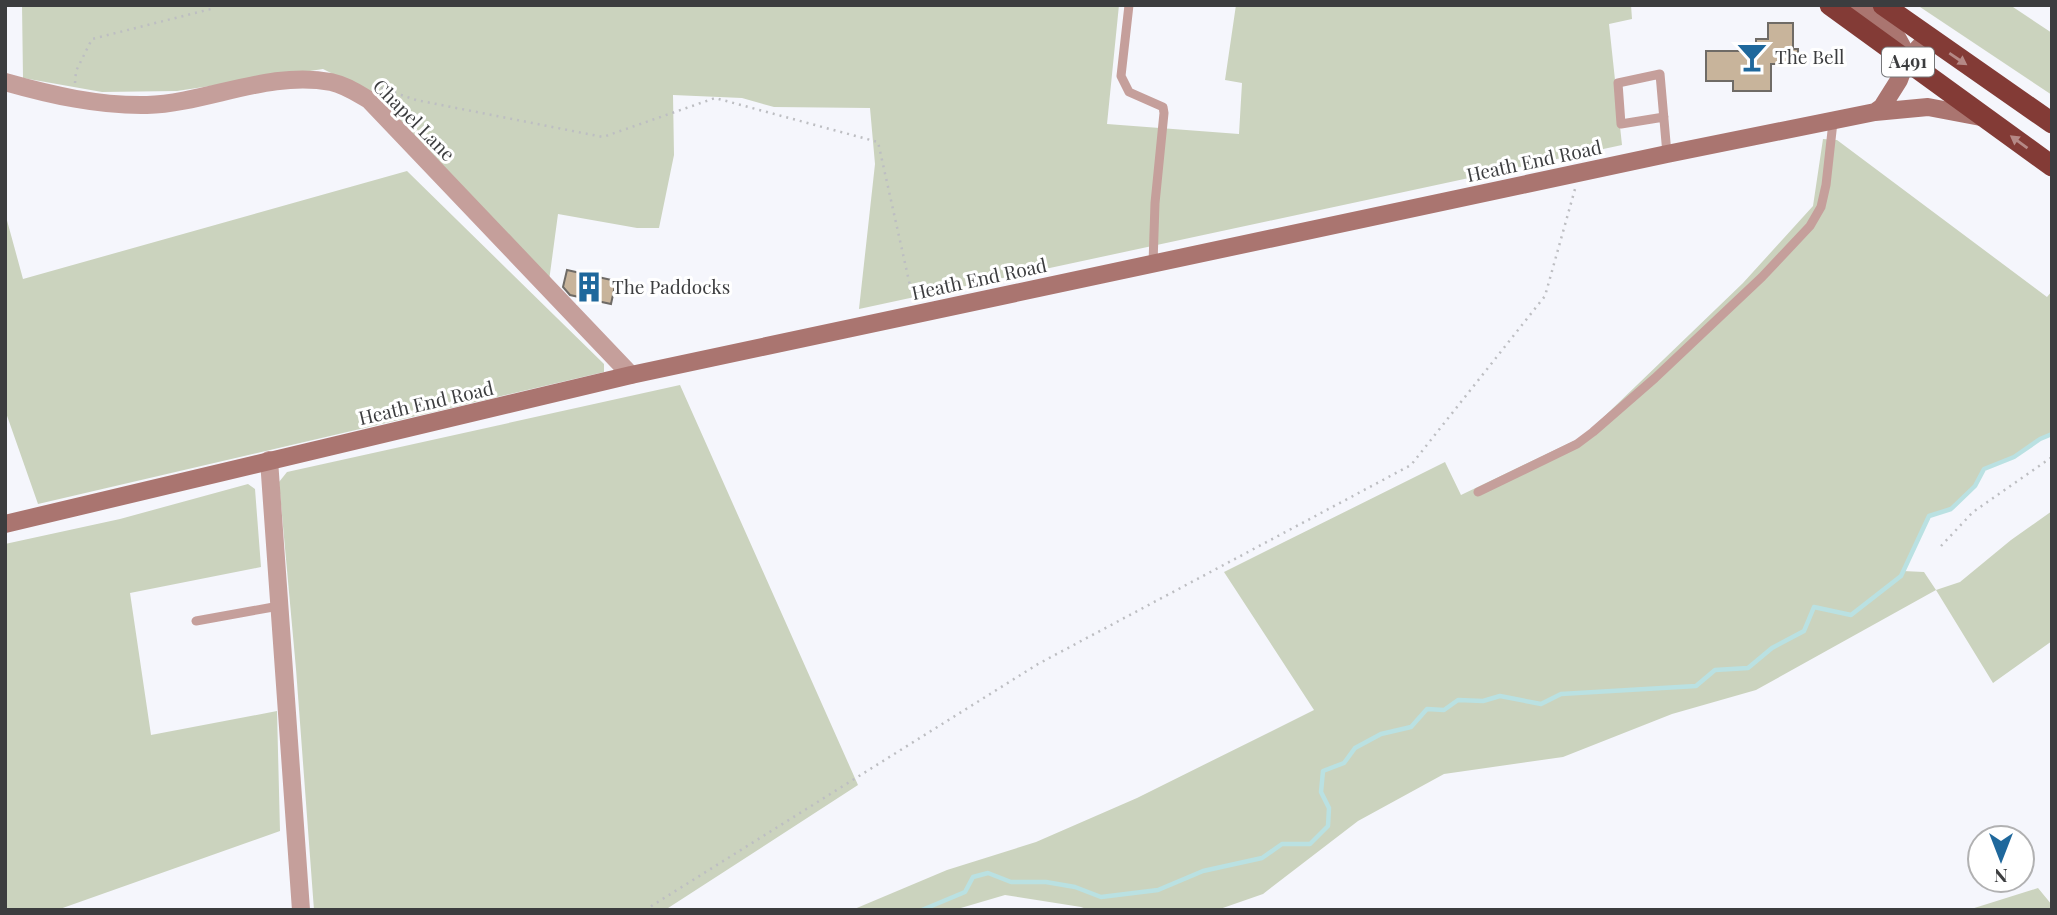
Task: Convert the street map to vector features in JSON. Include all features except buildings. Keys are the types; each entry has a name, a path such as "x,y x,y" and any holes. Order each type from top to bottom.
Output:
{"highway":[{"name":"A491","path":"1830,5 2052,166"},
{"name":"A491","path":"1883,5 2052,123"}],"street":[{"path":"1857,5 1898,36 1906,61"},
{"path":"1875,112 1882,107 1899,80 1906,61 1928,38"},
{"name":"Chapel Lane","path":"5,82 81,100 145,105 254,85 299,81 330,82 351,89 369,100 631,375"},
{"name":"Heath End Road","path":"5,524 631,375 1579,172 1875,112 1928,107 1987,118"},
{"path":"269,460 301,910"}],"lane":[{"path":"1129,5 1121,76 1129,92 1158,103 1163,107 1164,113 1155,203 1153,264"},
{"path":"1664,117 1621,124 1618,83 1660,74 1664,117 1667,154"},
{"path":"1478,492 1577,444 1593,432 1656,378 1762,277 1811,226 1821,207 1826,186 1833,122"},
{"path":"196,621 279,606"}],"path":[{"path":"73,92 76,71 92,39 211,9 213,5"},
{"path":"378,86 416,100 603,137 715,98 878,142 917,313"},
{"path":"645,910 1038,664 1411,465 1545,296 1579,172"},
{"path":"1941,546 1973,512 2052,457"}],"green space":[{"path":"22,5 1119,5 1107,124 1239,134 1242,83 1225,80 1236,5 1631,5 1632,19 1609,24 1622,145 859,309 875,164 870,108 774,107 742,98 673,95 674,155 659,228 637,228 558,214 549,281 369,92 323,69 177,91 102,92 23,78"},
{"path":"1917,5 2010,5 2052,33 2052,95"},
{"path":"1823,139 1837,140 2047,297 2052,291 2052,434 2014,457 1984,469 1975,486 1951,509 1929,516 1903,571 1924,572 1936,590 1756,690 1672,714 1563,757 1444,774 1358,821 1263,894 1217,910 1089,910 1005,895 954,910 852,910 947,870 1036,842 1137,798 1314,710 1224,572 1445,462 1461,495 1584,436 1743,283 1813,206"},
{"path":"407,171 604,364 604,372 38,504 5,410 5,213 23,279"},
{"path":"680,385 858,785 665,910 314,910 279,482 287,472"},
{"path":"248,484 255,489 261,567 130,593 151,735 277,711 280,831 57,910 5,910 5,544 120,519"},
{"path":"2052,511 2052,641 1993,683 1936,590 1960,582"},
{"path":"2036,889 2052,905 2052,910 1968,910 2019,894 2036,894"}],"waterway":[{"path":"922,910 965,892 973,877 988,873 1011,882 1046,882 1075,887 1101,897 1158,890 1203,871 1262,858 1282,844 1310,844 1328,826 1329,808 1321,792 1323,771 1344,763 1355,748 1381,734 1411,727 1427,709 1444,710 1458,700 1483,701 1500,696 1541,704 1561,694 1696,686 1715,670 1748,668 1772,648 1804,631 1814,607 1851,615 1901,576 1929,516 1951,509 1975,486 1984,469 2014,457 2052,434"}],"place":[{"name":"The Bell","path":"1752,57"},
{"name":"The Paddocks","path":"589,287"}]}
